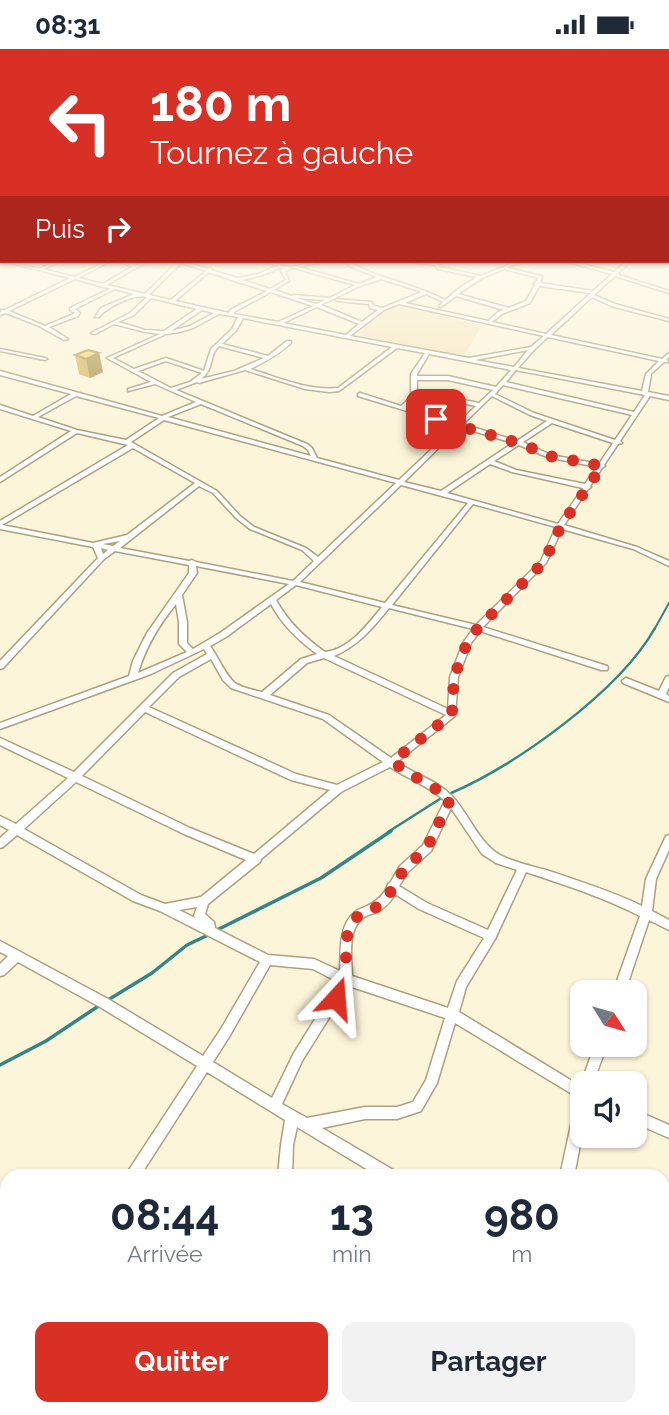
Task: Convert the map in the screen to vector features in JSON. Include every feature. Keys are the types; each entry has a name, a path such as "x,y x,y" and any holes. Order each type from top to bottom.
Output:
{"street":[{"path":"46,327 78,313 71,310 78,307"},
{"path":"97,316 108,307"},
{"path":"93,333 132,314 138,307"},
{"path":"192,307 669,398"},
{"path":"231,315 232,311 240,307"},
{"path":"278,324 313,307"},
{"path":"320,307 362,324"},
{"path":"372,307 383,309"},
{"path":"346,337 387,307"},
{"path":"417,307 666,361"},
{"path":"430,310 438,307"},
{"path":"444,313 445,307"},
{"path":"498,307 509,310"},
{"path":"488,323 500,313 517,307"},
{"path":"0,726 192,653 272,600 295,583 401,482 494,392 533,348 578,307"},
{"path":"620,307 669,320"},
{"path":"115,323 162,335 201,309"},
{"path":"2,311 46,327 66,339"},
{"path":"219,312 196,327 162,335 109,358 171,390 305,445 315,459"},
{"path":"192,383 206,373 211,362 211,352 234,330 241,317"},
{"path":"171,390 246,369 269,358 289,342"},
{"path":"218,344 269,358"},
{"path":"246,369 315,389 332,391 339,389 395,347"},
{"path":"466,360 533,348"},
{"path":"0,350 45,359"},
{"path":"402,408 414,397 413,378 416,368 427,353"},
{"path":"649,395 645,392 648,388 646,379 666,361 669,354"},
{"path":"133,371 166,359 206,373"},
{"path":"0,373 561,526 643,551 669,565"},
{"path":"413,378 452,379 494,392 551,421 619,443"},
{"path":"130,390 155,382"},
{"path":"502,383 635,414"},
{"path":"415,390 481,405"},
{"path":"34,417 77,393"},
{"path":"360,395 519,444 549,456 602,466"},
{"path":"164,908 204,901 338,789 393,761 452,714 454,677 467,643 478,628 544,562 561,526 649,395"},
{"path":"2,525 130,443 164,417 202,402"},
{"path":"0,407 76,431 130,443 215,492 245,523 271,537 304,549 318,560"},
{"path":"440,493 551,421"},
{"path":"0,480 76,431"},
{"path":"489,463 588,487"},
{"path":"0,666 102,558 199,483"},
{"path":"263,696 304,661 332,655 346,648 372,624 471,503"},
{"path":"2,525 295,583 478,628 604,668"},
{"path":"132,550 142,527"},
{"path":"95,544 130,537"},
{"path":"95,544 102,558"},
{"path":"132,678 138,652 193,573 192,562"},
{"path":"178,594 183,622 183,644 192,653"},
{"path":"272,600 284,622 323,655 452,714"},
{"path":"205,645 214,654 229,682 326,717 393,761 403,771 438,788 450,800 486,851 500,860 588,888 669,925"},
{"path":"0,844 74,778 176,675 214,654"},
{"path":"626,681 665,697 669,680"},
{"path":"144,708 294,777 338,789"},
{"path":"0,741 187,831 256,859"},
{"path":"274,1107 298,1057 346,980 346,941 349,929 359,914 380,905 404,869 427,848 450,800"},
{"path":"0,820 137,898 164,908 267,960 314,964 346,980 451,1014 570,1088"},
{"path":"623,980 646,914 651,879 669,839"},
{"path":"305,1125 365,1113 397,1113 417,1107 431,1083 461,985 491,936 522,869"},
{"path":"392,887 423,906 491,936"},
{"path":"204,901 199,916 209,925 209,931"},
{"path":"0,946 104,1003 378,1169"},
{"path":"0,971 17,955"},
{"path":"137,1169 256,982 267,960"},
{"path":"286,1169 292,1117"},
{"path":"647,1122 669,1132"},
{"path":"568,1169 573,1148"}],"shaded area":[{"path":"391,307 409,307 482,326 464,355 356,335"}],"building":[{"path":"88,350 99,353 86,359 75,355"}],"waterway":[{"path":"654,630 669,603"},
{"path":"449,794 504,765 564,724 617,677 655,628"},
{"path":"388,832 443,797"},
{"path":"217,930 321,878 391,831"},
{"path":"108,1000 152,973 187,945 208,935"},
{"path":"0,1065 46,1041 100,1005"}],"route":[{"path":"336,998 346,980 346,941 349,929 359,914 377,907 387,898 404,869 427,848 450,800 438,788 403,771 393,761 452,714 454,677 467,643 478,628 544,562 561,526 602,466 549,456 525,445 436,419"}]}
